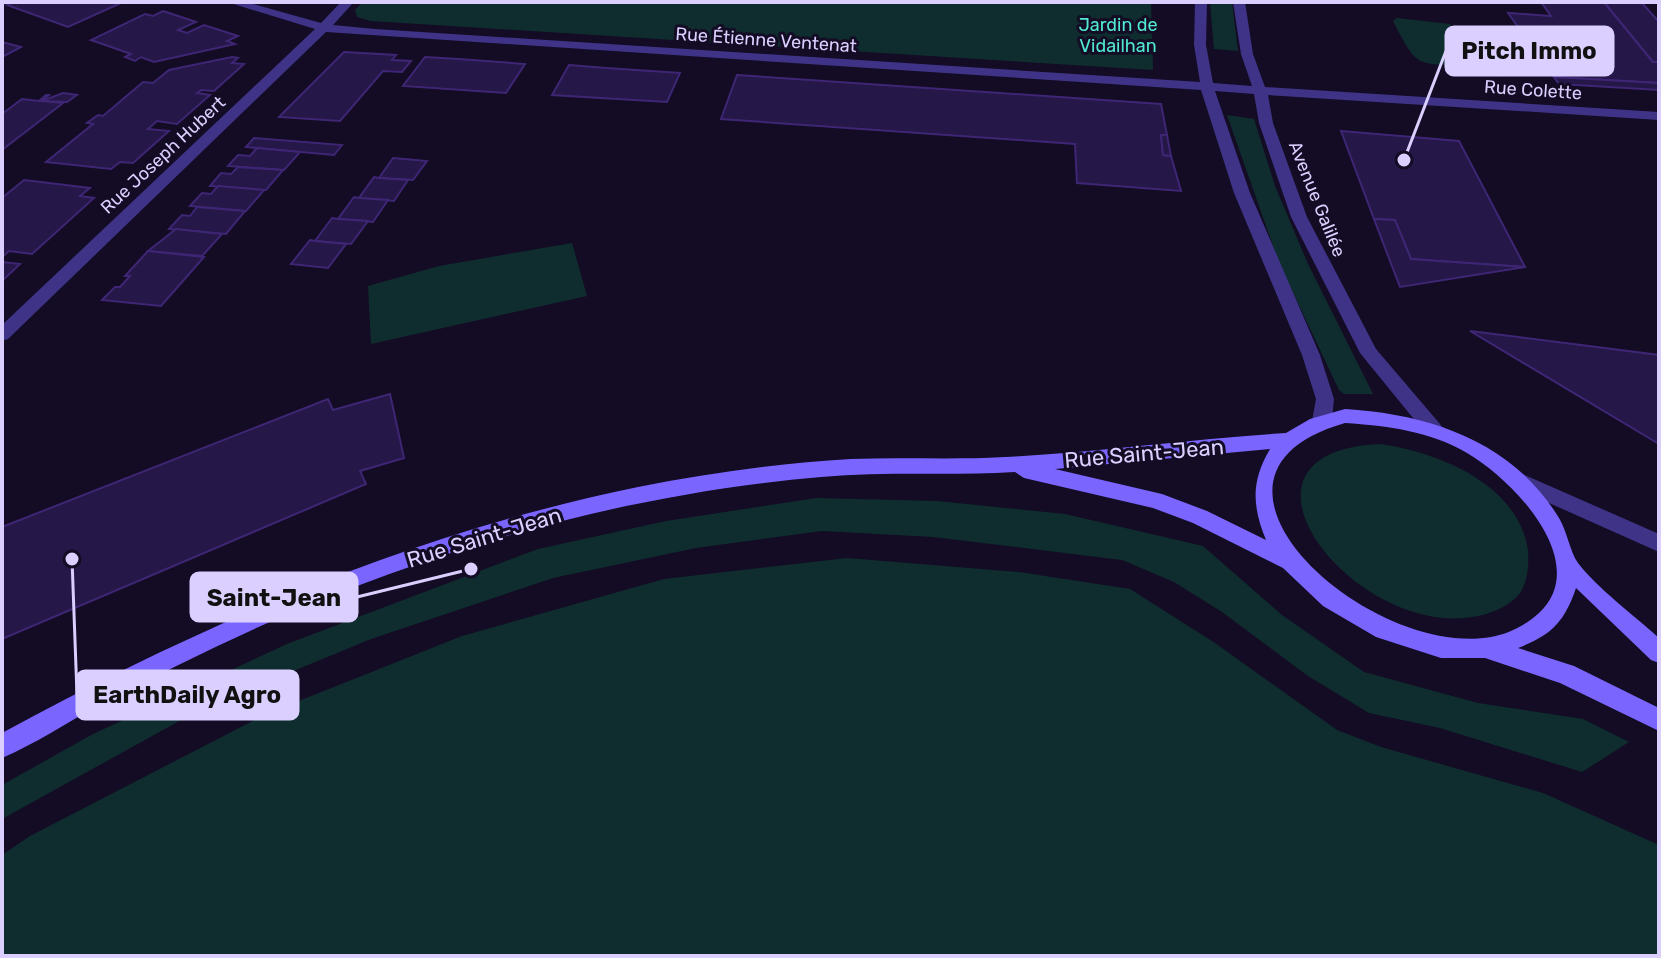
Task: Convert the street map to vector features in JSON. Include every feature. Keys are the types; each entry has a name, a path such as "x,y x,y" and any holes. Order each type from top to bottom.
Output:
{"street":[{"name":"Rue Étienne Ventenat","path":"233,2 324,28 1260,90"},
{"name":"Rue Joseph Hubert","path":"2,335 348,2"},
{"path":"1201,2 1200,45 1207,87 1242,193 1311,355 1325,399 1322,421"},
{"name":"Avenue Galilée","path":"1239,2 1247,54 1275,150 1318,257 1369,353 1433,429"},
{"name":"Rue Colette","path":"1260,90 1659,116"},
{"path":"1659,543 1518,480 1478,450 1433,429 1388,418 1345,416 1322,421 1285,440 1271,459 1264,481 1264,506 1274,533 1291,562 1329,599 1378,628 1434,646 1487,649 1566,674 1659,720"},
{"name":"Rue Saint-Jean","path":"2,746 110,688 303,599 485,535 577,510 734,479 850,467 1003,465 1285,440"},
{"name":"Rue Saint-Jean","path":"1003,465 1155,500 1200,517 1291,562"},
{"path":"1487,649 1524,640 1550,621 1565,596 1568,567 1560,537 1549,517 1518,480"},
{"path":"1568,567 1659,653"}],"green space":[{"name":"Jardin de Vidailhan","path":"363,2 1151,2 1153,70 371,21 357,17 355,10"},
{"path":"1210,2 1232,2 1238,51 1214,49"},
{"path":"1397,18 1450,24 1474,63 1468,66 1420,60 1401,37 1393,21"},
{"path":"1227,115 1254,119 1275,186 1308,264 1373,394 1344,394 1339,390 1279,263"},
{"path":"572,243 587,296 371,344 368,286 439,266"},
{"path":"1380,444 1403,448 1450,464 1493,490 1509,507 1521,527 1528,551 1525,583 1512,601 1496,611 1478,616 1432,616 1387,601 1348,575 1318,543 1302,509 1304,478 1329,455"},
{"path":"816,498 937,501 1065,514 1203,546 1282,615 1364,672 1478,703 1583,719 1629,742 1582,772 1440,728 1369,713 1308,676 1222,612 1174,582 1122,560 933,537 822,531 696,548 553,578 371,639 201,709 2,819 2,785 93,734 287,644 538,549 666,521"},
{"path":"847,558 1019,572 1130,589 1215,643 1337,730 1381,747 1543,793 1659,845 1659,956 2,956 2,855 30,836 266,714 462,636 664,579"}],"building":[{"path":"15,2 123,2 68,27 7,5"},
{"path":"1541,2 1604,2 1653,62 1659,62 1659,83 1554,77 1508,13 1551,16"},
{"path":"1604,2 1642,3 1659,22 1659,62 1653,62"},
{"path":"163,11 196,22 178,30 187,33 204,25 238,36 227,41 235,44 154,62 141,57 135,61 125,57 131,54 91,40 145,14 153,16"},
{"path":"2,42 21,47 2,57"},
{"path":"344,52 396,55 392,60 411,61 402,72 383,71 340,121 279,117"},
{"path":"425,57 525,64 506,93 403,86"},
{"path":"238,58 232,63 244,64 214,91 201,90 197,93 210,95 177,124 157,121 148,129 169,131 133,163 120,162 111,169 46,162 93,124 87,123 98,115 103,116 143,82 153,83 169,70"},
{"path":"569,65 680,73 667,102 552,95"},
{"path":"737,75 1161,104 1167,135 1161,135 1163,155 1171,156 1181,191 1077,183 1075,144 721,119"},
{"path":"1554,77 1659,83 1659,90 1559,84"},
{"path":"63,93 77,95 67,102 42,101"},
{"path":"49,95 42,101 63,103 2,150 2,114 22,99 39,101"},
{"path":"1341,131 1459,141 1525,267 1411,259 1395,220 1374,219"},
{"path":"1161,135 1167,135 1171,156 1163,155"},
{"path":"254,138 342,145 334,155 246,147"},
{"path":"257,148 300,152 284,170 228,166 238,155 250,156"},
{"path":"393,158 427,161 413,180 379,178"},
{"path":"238,167 283,170 266,190 210,186 221,173 231,174"},
{"path":"374,177 408,180 394,201 359,198"},
{"path":"24,180 90,188 80,196 94,198 32,254 9,251 2,257 2,198"},
{"path":"218,186 264,190 246,211 190,206 202,193 211,194"},
{"path":"354,197 388,200 373,222 338,219"},
{"path":"197,207 245,211 226,234 169,229 182,215 190,216"},
{"path":"332,218 368,221 351,244 315,241"},
{"path":"1374,219 1395,220 1411,259 1525,267 1400,287"},
{"path":"176,229 222,234 202,256 148,251"},
{"path":"310,240 346,244 328,268 291,264"},
{"path":"148,251 204,257 161,306 102,300 115,287 120,287 130,276 125,276"},
{"path":"2,262 20,264 2,281"},
{"path":"1470,331 1659,355 1659,444"},
{"path":"390,394 404,458 360,471 366,484 2,639 2,527 328,399 333,410"}],"place":[{"name":"Pitch Immo","path":"1404,160"},
{"name":"EarthDaily Agro","path":"72,559"},
{"name":"Saint-Jean","path":"471,569"}]}
